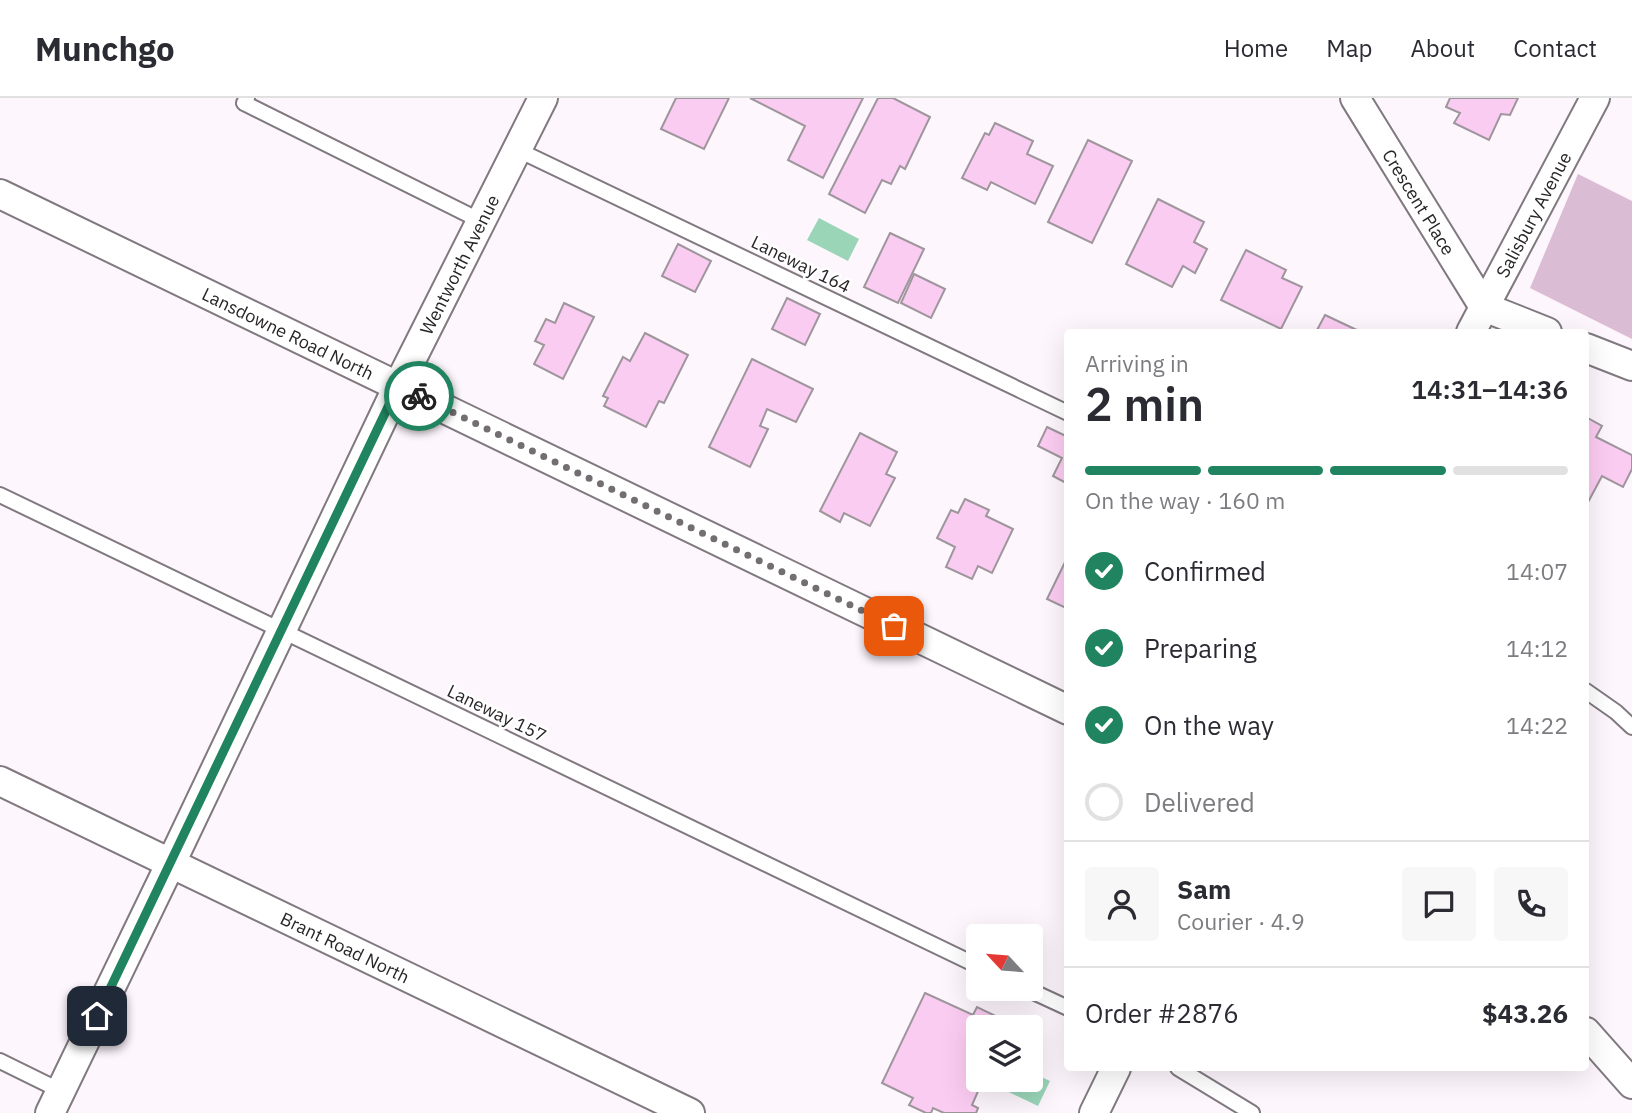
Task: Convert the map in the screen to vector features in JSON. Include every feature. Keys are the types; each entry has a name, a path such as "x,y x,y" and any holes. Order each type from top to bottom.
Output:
{"street":[{"name":"Wentworth Avenue","path":"55,1102 398,386 543,98"},
{"name":"Crescent Place","path":"1355,98 1484,307"},
{"name":"Salisbury Avenue","path":"1473,329 1595,98"},
{"name":"Lansdowne Road North","path":"0,194 1064,708"},
{"path":"1484,307 1539,329"},
{"path":"1589,349 1632,366"},
{"name":"Brant Road North","path":"0,781 690,1113"},
{"path":"1589,1035 1632,1084"},
{"path":"1094,1113 1115,1071"}],"lane":[{"path":"247,98 244,103 481,221"},
{"name":"Laneway 164","path":"518,150 1064,411"},
{"name":"Laneway 157","path":"0,495 966,960"},
{"path":"1589,693 1632,727"},
{"path":"1043,996 1064,1006"},
{"path":"0,1061 55,1102"},
{"path":"1183,1071 1252,1113"}],"shaded area":[{"path":"1578,174 1632,201 1632,339 1530,288"},
{"path":"819,218 859,239 848,261 807,240"},
{"path":"1043,1078 1050,1081 1038,1106 1009,1092 1043,1092"}],"building":[{"path":"676,98 729,98 704,149 661,129"},
{"path":"750,98 863,98 823,178 788,160 805,126"},
{"path":"878,98 893,98 930,117 905,169 900,166 891,184 882,180 865,213 829,194"},
{"path":"1450,98 1518,98 1510,115 1501,114 1489,140 1454,123 1460,113 1446,107"},
{"path":"995,123 1033,141 1027,154 1053,166 1035,204 991,182 987,190 962,178 985,133 989,135"},
{"path":"1088,140 1132,161 1092,243 1048,222"},
{"path":"1158,199 1204,222 1194,242 1207,249 1195,273 1183,266 1172,287 1126,264"},
{"path":"890,233 924,249 898,303 864,287"},
{"path":"678,244 711,261 695,292 662,276"},
{"path":"1246,250 1286,270 1282,278 1302,287 1281,329 1221,300"},
{"path":"914,274 945,289 931,318 901,303"},
{"path":"787,298 820,314 805,345 772,329"},
{"path":"564,303 594,317 563,379 534,364 544,345 535,341 546,319 555,323"},
{"path":"1325,315 1355,329 1318,329"},
{"path":"645,333 688,355 664,403 659,401 646,427 604,406 608,398 603,396 623,357 630,361"},
{"path":"752,359 813,389 796,422 767,409 760,426 768,429 750,467 709,447"},
{"path":"1589,419 1602,426 1596,437 1632,455 1632,469 1623,487 1602,476 1589,500"},
{"path":"1047,427 1064,435 1064,482 1053,476 1062,458 1038,446"},
{"path":"860,433 897,452 886,474 895,478 870,526 844,513 840,522 820,511"},
{"path":"965,499 989,510 986,516 1013,529 992,573 978,566 972,579 946,567 955,547 937,538 951,510 958,513"},
{"path":"1064,564 1064,607 1047,599"},
{"path":"925,993 973,1015 966,1015 966,1092 978,1092 972,1105 978,1108 976,1113 944,1113 933,1108 931,1113 926,1113 909,1105 913,1098 882,1083"},
{"path":"977,1007 994,1015 973,1015"}],"way so far":[{"path":"419,396 894,626"}],"route":[{"path":"97,1016 398,386 419,396"}]}
